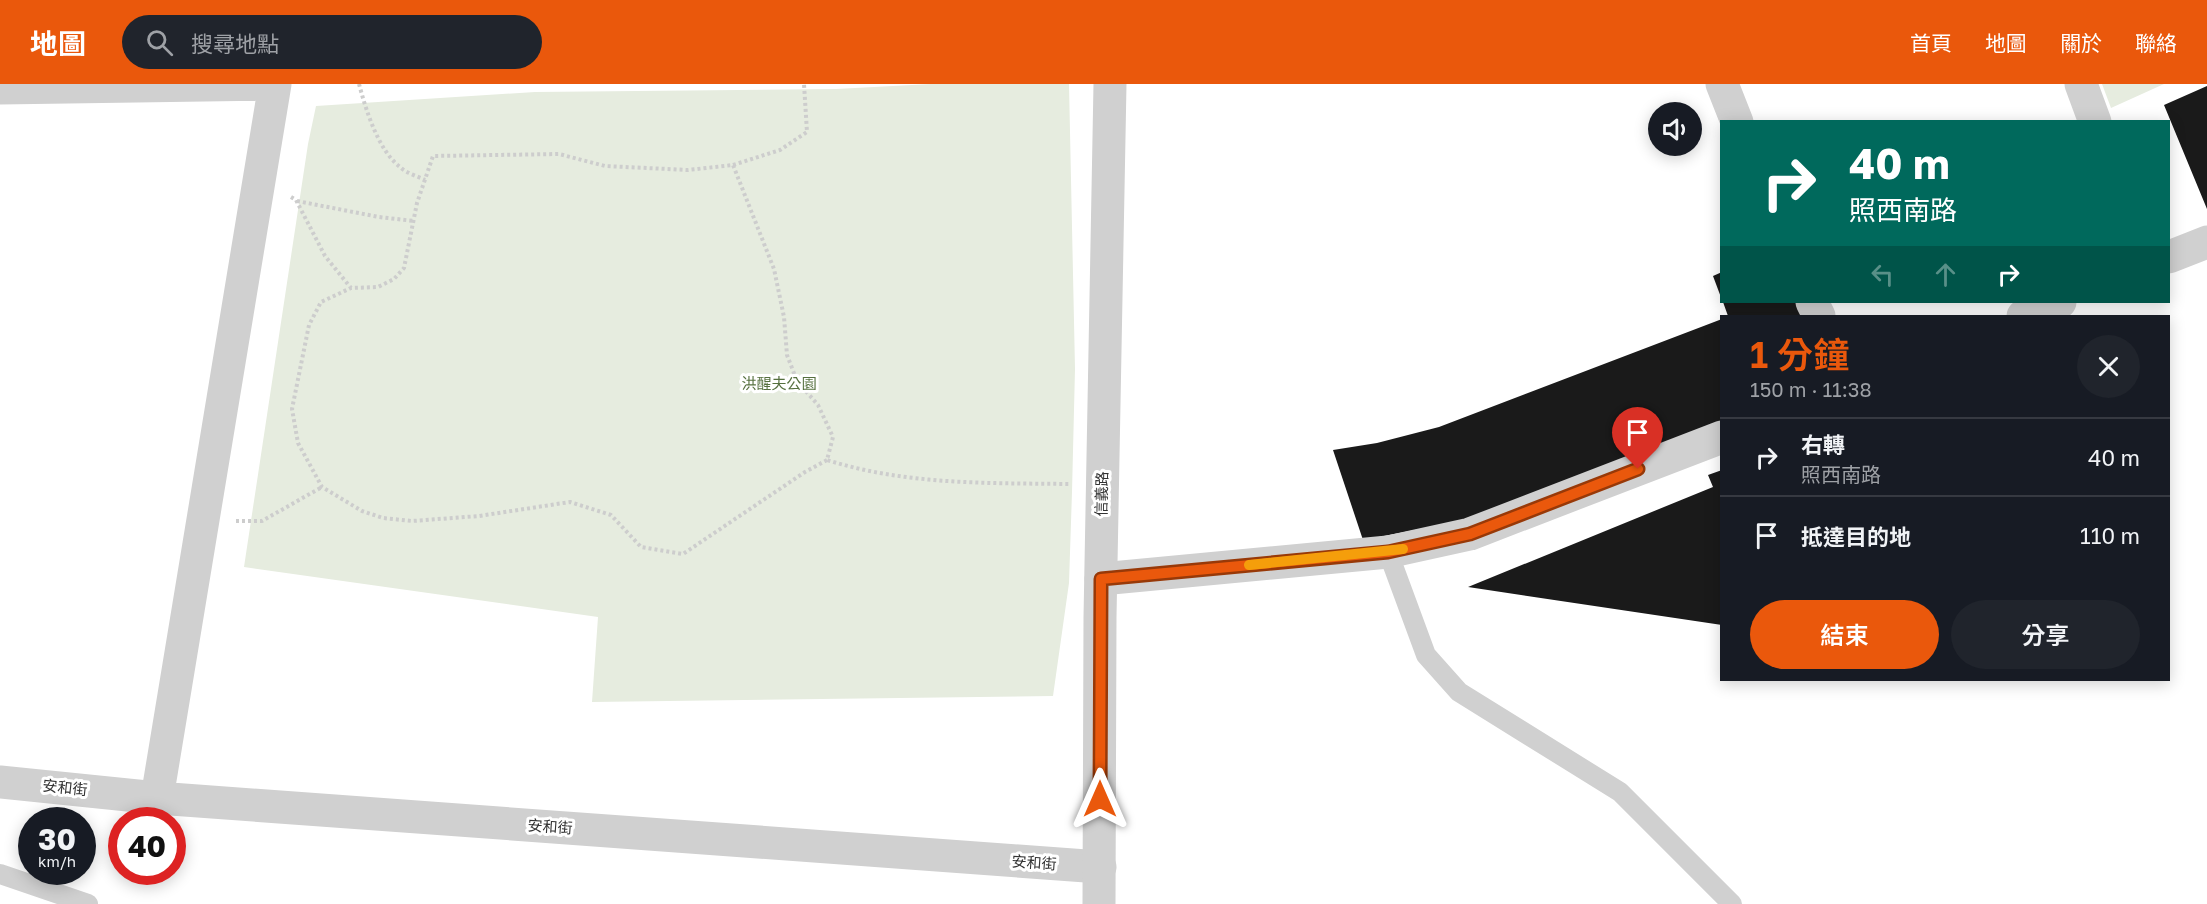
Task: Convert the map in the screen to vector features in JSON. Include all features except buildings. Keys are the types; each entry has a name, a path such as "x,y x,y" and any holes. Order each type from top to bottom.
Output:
{"street":[{"path":"0,88 266,84"},
{"path":"157,798 275,84"},
{"name":"信義路","path":"1099,904 1102,485 1110,84"},
{"path":"1722,84 1736,120"},
{"path":"2081,84 2094,120"},
{"path":"2170,257 2207,242"},
{"path":"2026,315 2057,303"},
{"path":"1101,579 1388,552 1470,534 1720,438"},
{"name":"安和街","path":"0,782 157,798 1100,867"}],"lane":[{"path":"1388,552 1426,655 1459,692 1620,792 1732,904"},
{"path":"0,874 88,904"}],"path":[{"path":"359,84 371,122 382,144 400,167 425,180"},
{"path":"804,84 807,132 780,150 733,165 688,170 605,166 559,154 433,156 417,203 404,268 394,279 378,287 351,288 321,302 309,325 292,409 298,443 322,487 362,511 383,518 412,521 479,516 570,502 611,515 641,547 682,554 805,472 827,460 861,471 943,482 1102,485"},
{"path":"733,165 774,269 784,317 787,355 797,381 818,405 833,437 827,460"},
{"path":"260,179 296,200 379,217 414,220"},
{"path":"296,200 325,256 351,288"},
{"path":"202,526 234,520 262,521 322,487"}],"green space":[{"name":"洪醒夫公園","path":"931,84 1069,84 1075,369 1072,492 1069,583 1053,696 592,702 598,617 244,567 308,144 316,106 535,92 836,89"},
{"path":"2102,84 2164,84 2111,108"}],"slow traffic":[{"path":"1249,565 1403,549"}],"route":[{"path":"1100,799 1101,579 1388,552 1470,534 1638,469"}]}
